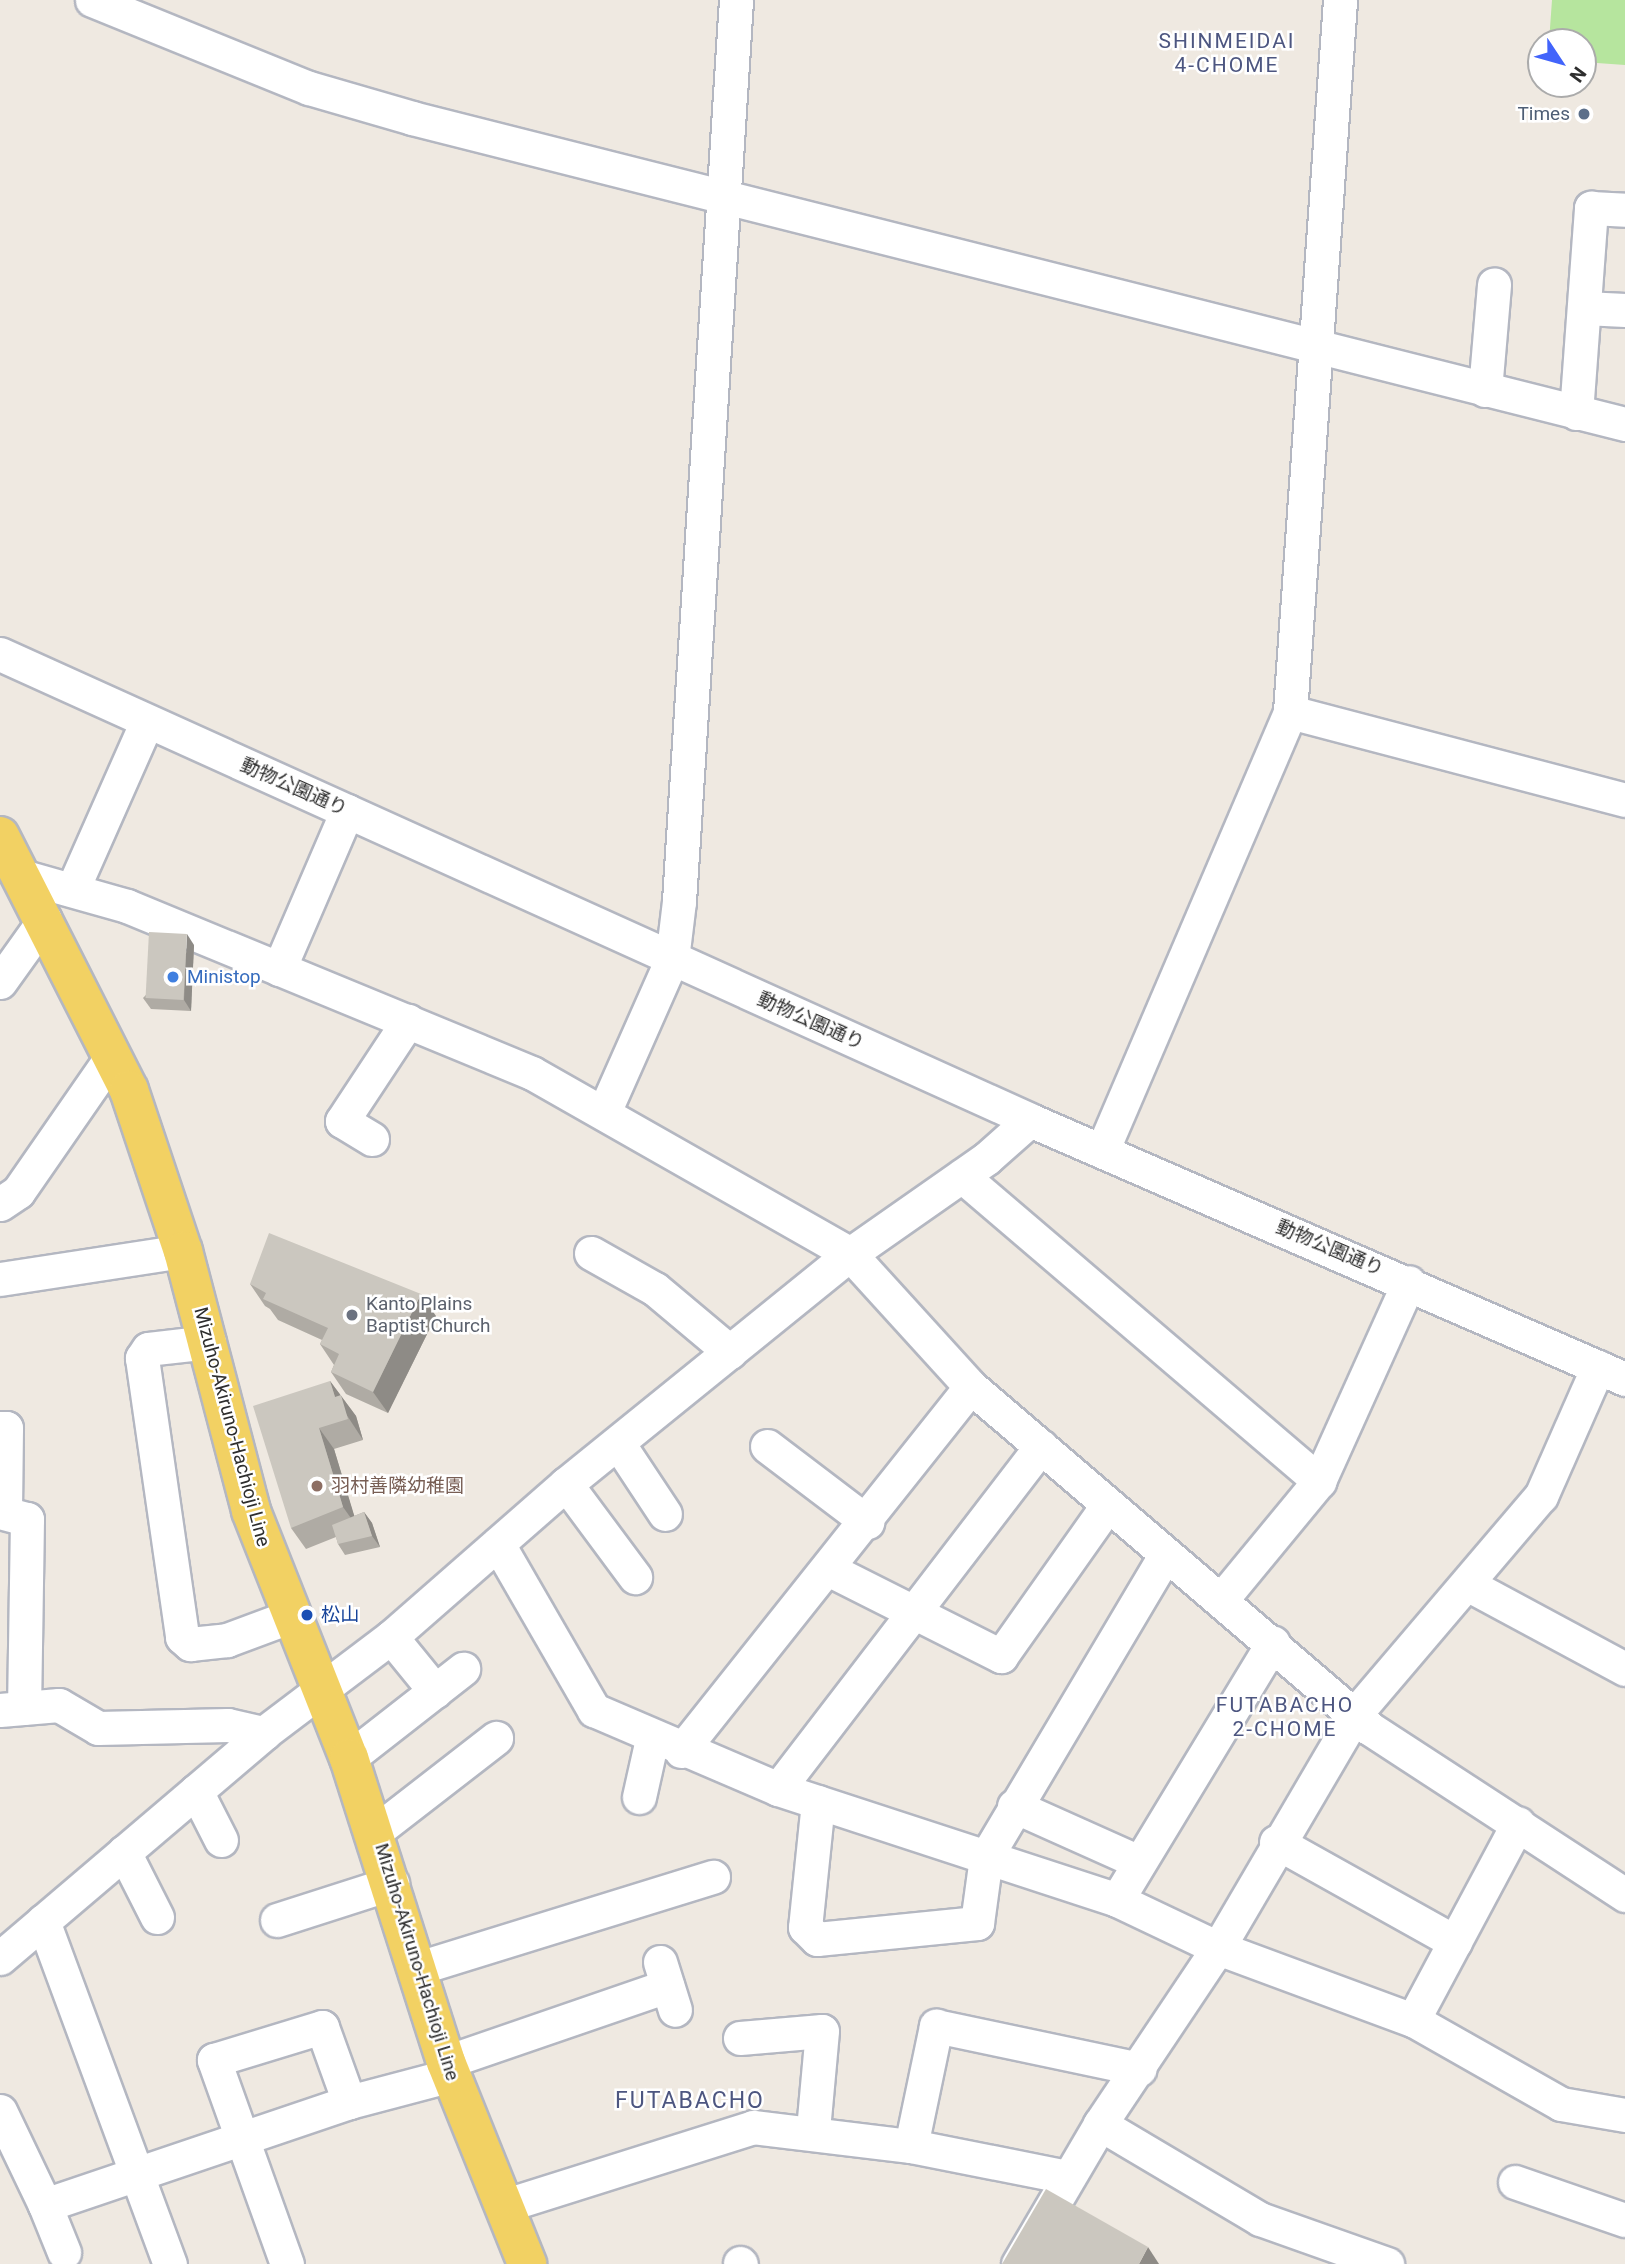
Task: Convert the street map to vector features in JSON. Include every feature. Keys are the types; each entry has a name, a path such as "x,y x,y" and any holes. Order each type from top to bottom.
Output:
{"main road":[{"name":"Mizuho-Akiruno-Hachioji Line","path":"0,836 47,922 112,1056 183,1251 209,1342 251,1511 289,1617 321,1688 376,1831 415,1969 449,2068 527,2264"}],"street":[{"path":"92,0 310,88 1625,424"},
{"path":"605,1110 672,959 736,0"},
{"path":"1102,1151 1290,712 1312,345 1340,0"},
{"path":"1576,413 1591,208 1625,210"},
{"path":"1485,390 1494,284"},
{"path":"1584,308 1625,310"},
{"name":"動物公園通り","path":"0,654 1030,1120 1409,1282 1611,1373"},
{"path":"1290,712 1624,797"},
{"path":"0,982 47,922 82,889 147,721"},
{"path":"279,969 347,811"},
{"path":"21,876 82,889 408,1021 605,1110 850,1255 971,1387 1107,1506 1356,1713 1369,1728 1625,1895"},
{"path":"372,1139 342,1121 408,1021"},
{"path":"0,1204 18,1192 112,1056"},
{"path":"0,1958 264,1733 391,1637 566,1484 850,1255 962,1176 1030,1120"},
{"path":"962,1176 1319,1481"},
{"path":"0,1279 183,1251"},
{"path":"591,1253 655,1289 730,1352"},
{"path":"1221,1600 1319,1481 1409,1282"},
{"path":"209,1342 148,1349 142,1358 182,1637 190,1644 227,1640 289,1617"},
{"path":"1018,2264 1100,2124 1140,2069 1218,1948 1276,1842 1356,1713 1469,1585 1541,1496 1611,1373"},
{"path":"639,1797 666,1745 828,1569 971,1387"},
{"path":"0,1427 6,1428 3,1512 27,1520 12,1709 60,1705 98,1728 228,1725 264,1733"},
{"path":"618,1443 665,1514"},
{"path":"767,1446 867,1522"},
{"path":"778,1789 915,1616 1041,1446"},
{"path":"566,1484 635,1577"},
{"path":"828,1569 915,1616 1001,1656 1107,1506"},
{"path":"498,1544 594,1710 666,1745 778,1789 1117,1900 1218,1948 1413,2020 1561,2104 1625,2115"},
{"path":"818,1802 805,1927 817,1939 977,1923 986,1857 1165,1555"},
{"path":"1469,1585 1625,1669"},
{"path":"391,1637 435,1690"},
{"path":"1117,1900 1273,1642"},
{"path":"349,1758 463,1669"},
{"path":"376,1831 496,1738"},
{"path":"196,1791 221,1840"},
{"path":"1014,1806 1139,1862"},
{"path":"1413,2020 1518,1823"},
{"path":"1276,1842 1455,1942"},
{"path":"124,1852 157,1917"},
{"path":"415,1969 713,1877"},
{"path":"277,1920 392,1884"},
{"path":"43,1921 170,2264"},
{"path":"45,2205 449,2068 667,1986"},
{"path":"911,2146 936,2026 1140,2069"},
{"path":"286,2264 214,2060 322,2027 349,2102"},
{"path":"740,2038 822,2031 813,2130"},
{"path":"0,2111 45,2205 64,2252"},
{"path":"1100,2124 1260,2219 1387,2264"},
{"path":"503,2206 752,2127 813,2130 1068,2177"},
{"path":"1515,2182 1625,2220"}],"green space":[{"path":"1552,0 1625,0 1625,65 1597,63 1597,28 1550,28"}],"building":[{"name":"Ministop","path":"149,932 187,934 183,1000 146,998"},
{"path":"269,1233 421,1294 373,1392 331,1372 339,1354 320,1344 328,1328 263,1299 266,1293 250,1284"},
{"path":"330,1381 335,1397 341,1395 348,1419 319,1428 343,1507 291,1528 253,1406"},
{"path":"364,1512 372,1536 338,1544 332,1525"},
{"path":"1046,2189 1148,2247 1139,2264 1002,2264"}],"place":[{"name":"Times","path":"1584,114"},
{"name":"Ministop","path":"173,977"},
{"name":"Kanto Plains Baptist Church","path":"352,1315"},
{"name":"羽村善隣幼稚園","path":"317,1486"},
{"name":"松山","path":"307,1615"}],"district":[{"name":"SHINMEIDAI 4-CHOME","path":"1227,53"},
{"name":"FUTABACHO 2-CHOME","path":"1285,1717"},
{"name":"FUTABACHO","path":"690,2101"}]}
